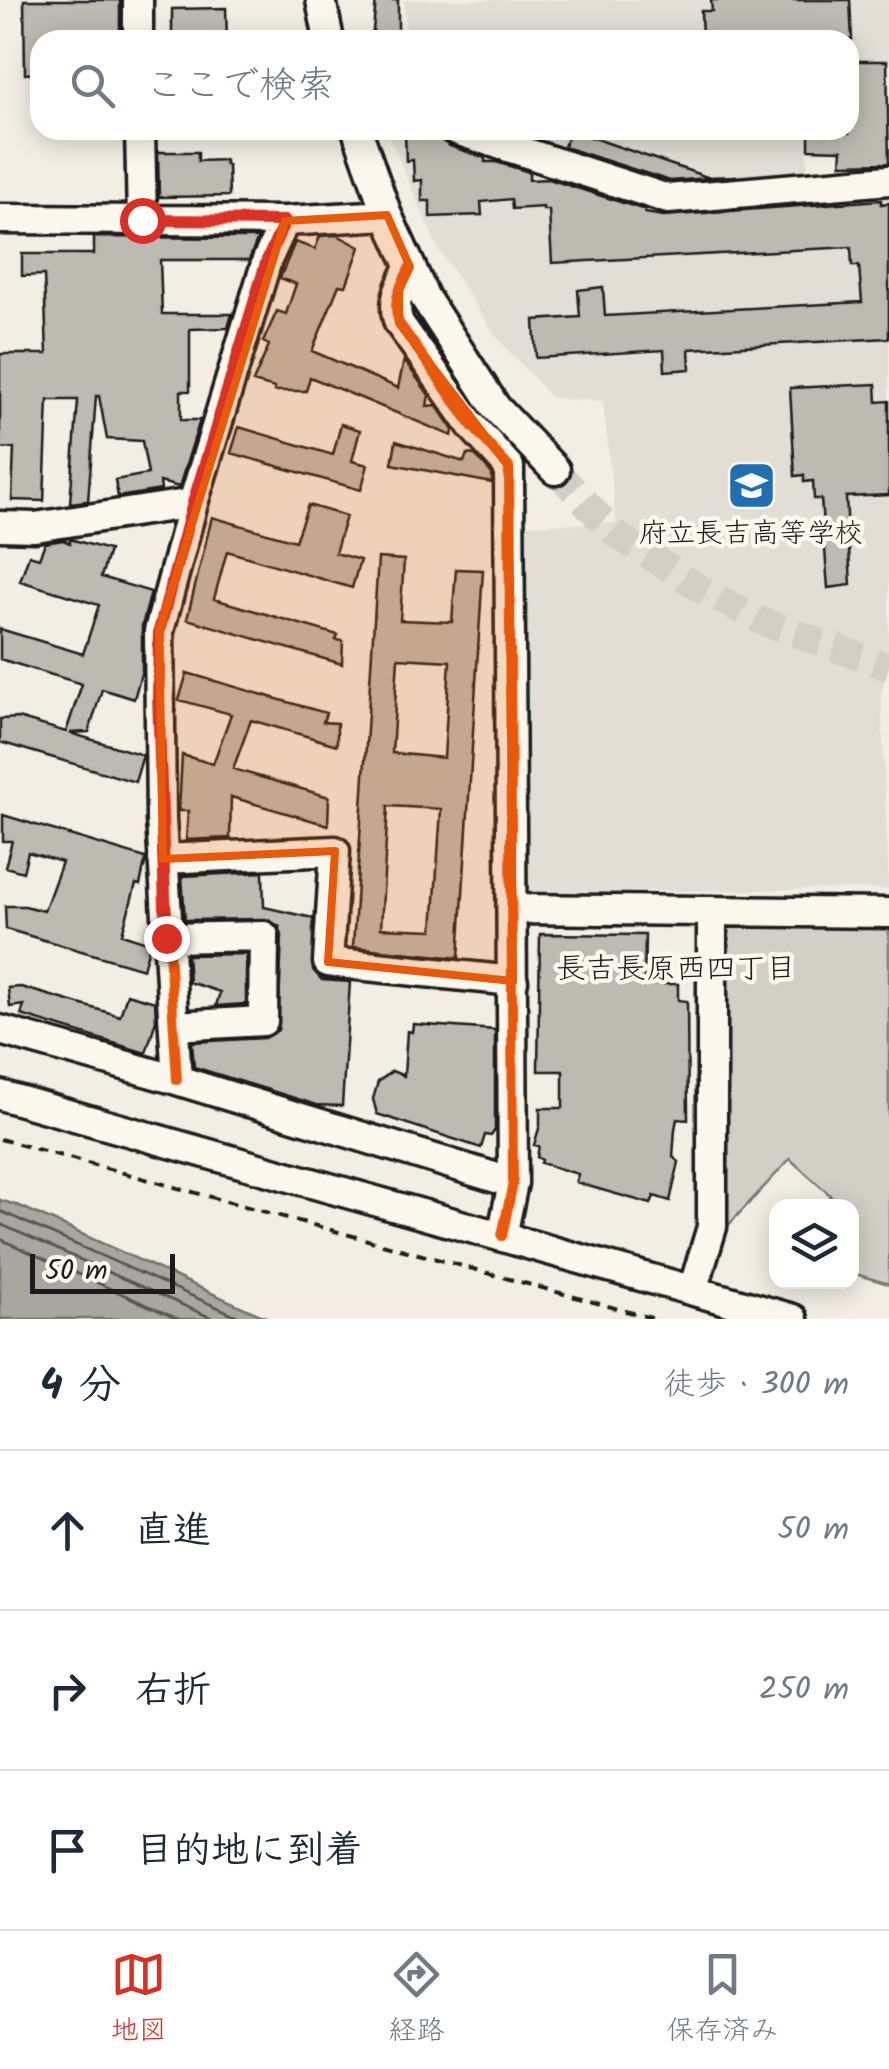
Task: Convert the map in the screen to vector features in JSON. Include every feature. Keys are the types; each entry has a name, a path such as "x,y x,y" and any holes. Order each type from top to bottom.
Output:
{"street":[{"path":"138,0 138,30"},
{"path":"322,0 328,30"},
{"path":"140,140 142,220"},
{"path":"361,140 387,215 425,298 496,408 555,470"},
{"path":"487,140 668,198 889,180"},
{"path":"0,219 285,221 387,215"},
{"path":"177,1080 162,859 159,631 193,503 267,260 285,221"},
{"path":"410,267 399,290 396,314 472,426 509,467 513,1183 502,1236"},
{"path":"0,526 34,527 193,503"},
{"path":"162,859 335,850 328,962 514,981"},
{"path":"514,909 889,912"},
{"path":"693,1290 712,1227 712,911"},
{"path":"166,938 264,936 263,1021 174,1026"},
{"path":"0,1030 513,1183"},
{"path":"0,1095 792,1319"}],"path":[{"path":"0,1139 655,1319"}],"highlighted area":[{"path":"387,215 410,267 399,290 399,323 509,467 513,981 328,962 335,851 163,859 159,631 285,221"}],"shaded area":[{"path":"404,0 889,0 889,77 859,78 859,30 406,30"},
{"name":"府立長吉高等学校","path":"390,140 437,140 660,209 889,197 889,665 881,694 889,889 519,892 518,525 616,523 603,401 551,398 495,335 437,247"},
{"path":"519,140 808,140 807,179 675,190"},
{"path":"729,924 889,925 889,1284 859,1275 859,1199 829,1199 831,1196 790,1159 722,1232 723,931"}],"water":[{"path":"0,1200 22,1207 269,1319 0,1319"}],"building":[{"path":"24,0 120,0 120,30 30,30 30,74 25,74"},
{"path":"376,0 398,0 398,30 373,30"},
{"path":"711,0 850,0 852,30 702,30 701,11 712,11"},
{"path":"226,8 227,30 172,30 172,9"},
{"path":"859,61 887,61 889,163 841,164 842,150 809,149 809,140 859,140"},
{"path":"405,140 442,140 485,158 485,162 529,172 529,180 549,179 663,216 881,200 881,204 889,203 889,338 689,349 690,369 665,371 664,350 536,358 534,320 580,317 578,290 603,287 605,316 862,302 859,266 852,266 851,247 552,263 549,210 512,209 511,199 481,202 482,215 430,217 430,201 422,201 422,180 414,181 413,160 406,161"},
{"path":"566,140 599,140 707,177 737,176 670,181 564,147"},
{"path":"158,152 198,152 198,161 225,160 229,196 159,197"},
{"path":"337,235 360,247 346,286 339,285 312,351 398,388 404,360 429,395 427,406 436,405 453,430 452,436 310,377 306,391 274,391 275,388 253,382 269,345 263,342 277,311 286,314 296,284 280,278 295,242 315,249 320,236"},
{"path":"94,237 258,238 249,260 160,260 162,314 232,314 228,328 190,329 190,391 181,391 181,420 200,420 179,487 160,482 161,490 118,497 115,480 148,474 142,441 107,439 96,396 88,501 70,503 78,400 48,400 44,501 12,500 14,448 0,449 0,354 47,354 44,275 22,276 22,254 94,254"},
{"path":"876,384 877,402 889,401 889,495 846,497 851,585 828,588 821,499 814,499 813,481 804,482 804,475 795,476 790,388"},
{"path":"341,424 360,430 352,461 368,465 361,490 231,453 239,427 333,455"},
{"path":"396,441 464,462 467,454 475,455 492,474 492,483 392,464"},
{"path":"308,505 346,516 335,553 360,560 352,588 227,551 214,599 338,635 336,640 343,641 342,664 187,619 212,517 295,541"},
{"path":"70,539 109,550 101,577 151,592 142,626 142,670 134,699 102,689 89,732 70,733 143,755 135,782 0,742 0,719 18,718 66,732 82,684 0,659 0,629 83,654 99,605 20,581 29,555 39,558 45,543 70,543"},
{"path":"378,558 404,560 400,620 452,622 456,569 483,570 459,958 353,947","holes":["398,658 450,661 444,758 392,753","388,806 441,809 433,930 381,928"]},
{"path":"187,673 326,713 323,722 337,723 337,745 251,720 233,769 329,797 328,825 231,797 230,838 186,840 188,811 179,811 182,755 213,764 231,714 179,700"},
{"path":"3,815 146,858 122,934 150,943 143,969 6,929 5,906 44,911 62,862 28,852 23,872 5,867 12,841 3,841"},
{"path":"263,872 264,907 313,918 313,970 322,980 350,982 342,1106 317,1105 194,1067 192,1042 264,1038 278,1030 282,936 279,926 265,919 185,920 182,876"},
{"path":"540,934 645,935 644,984 678,984 678,1000 687,1001 688,1120 677,1119 673,1157 679,1162 670,1201 654,1196 651,1204 588,1186 576,1182 578,1174 541,1163 537,1157 539,1146 534,1145 540,1108 563,1108 563,1071 538,1071"},
{"path":"246,954 246,1004 216,1006 220,992 189,982 187,955"},
{"path":"21,987 120,1016 127,994 155,1002 156,1020 146,1053 21,1015 24,1005 10,1007 8,988"},
{"path":"413,1024 495,1030 495,1130 491,1136 485,1135 481,1148 377,1114 373,1099 378,1082 392,1071 404,1076 407,1031 412,1032"}],"tunnel":[{"path":"555,470 614,533 701,589 761,621 889,667"}],"cycle path":[{"path":"177,1080 161,819 159,631 193,503 267,260 285,221"},
{"path":"410,267 397,301 399,323 472,426 509,467 513,1183 502,1236"}],"place":[{"name":"府立長吉高等学校","path":"751,485"}],"district":[{"name":"長吉長原西四丁目","path":"676,968"}],"route":[{"path":"142,220 285,221 267,260 193,503 159,631 166,938"}]}
